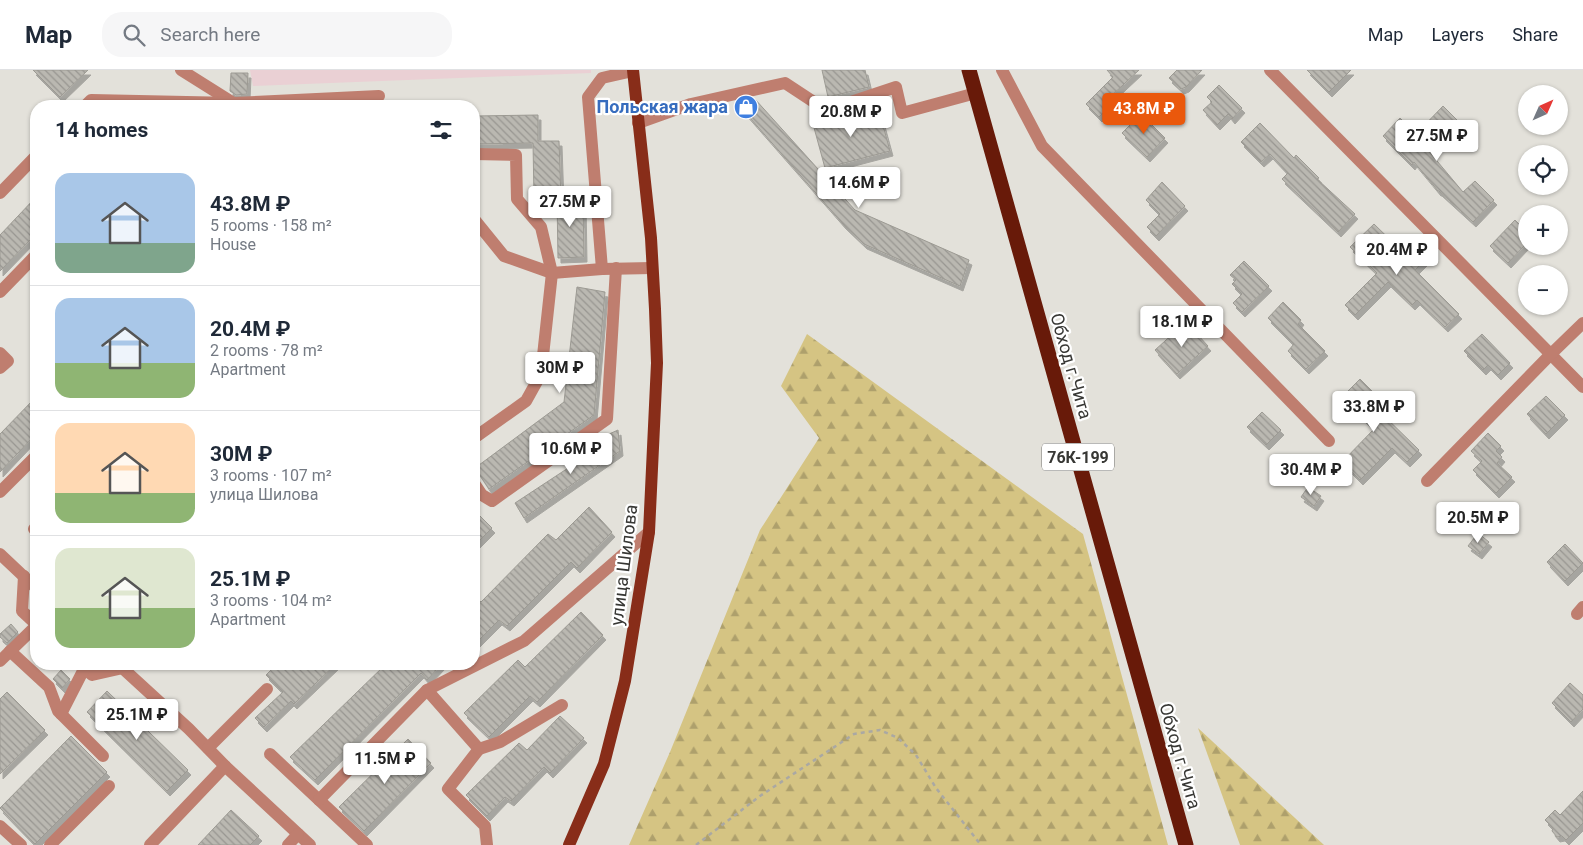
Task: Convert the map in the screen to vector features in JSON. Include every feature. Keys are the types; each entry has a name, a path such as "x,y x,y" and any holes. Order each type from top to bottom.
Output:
{"highway":[{"name":"Обход г.Чита","path":"969,70 1186,845"}],"main road":[{"name":"улица Шилова","path":"569,845 604,764 626,681 649,532 657,363 650,238 633,71"}],"street":[{"path":"181,70 228,100"},
{"path":"1002,70 1042,146 1329,441"},
{"path":"1270,70 1583,387"},
{"path":"602,268 588,98 602,78 633,71"},
{"path":"638,123 691,104 785,83 826,110"},
{"path":"851,102 896,88 902,113 976,93"},
{"path":"307,100 380,96"},
{"path":"480,154 516,155 517,200 541,226 552,273 541,374 526,401 480,434"},
{"path":"0,193 30,162"},
{"path":"480,226 504,256 552,273 602,268 652,268"},
{"path":"0,292 30,261"},
{"path":"480,492 492,501 607,420 616,268"},
{"path":"1427,481 1583,323"},
{"path":"0,353 8,361 0,368"},
{"path":"0,492 30,462"},
{"path":"480,663 524,641 649,532"},
{"path":"3,562 30,582"},
{"path":"24,576 22,611 30,619"},
{"path":"0,661 30,631"},
{"path":"10,651 30,669"},
{"path":"31,670 49,687 61,714 103,756"},
{"path":"61,714 80,670"},
{"path":"86,670 92,675 108,670"},
{"path":"124,670 310,845"},
{"path":"319,800 427,690 467,670"},
{"path":"208,748 267,689"},
{"path":"427,690 479,749"},
{"path":"487,845 485,826 448,789 479,749 500,742 562,704"},
{"path":"270,754 367,845"},
{"path":"150,845 225,766"},
{"path":"50,845 109,786"},
{"path":"2,831 21,845"},
{"path":"288,845 298,834"}],"path":[{"path":"696,845 760,796 854,734 880,730 898,738 916,755 936,788 981,845"}],"shaded area":[{"path":"250,70 591,70 591,73 253,86"}],"green space":[{"path":"807,334 1083,534 1168,845 629,845 670,752 760,530 819,438 781,386"},
{"path":"1198,728 1324,845 1240,845"}],"building":[{"path":"33,70 88,70 60,97"},
{"path":"822,70 865,70 869,87 828,97"},
{"path":"1107,70 1139,70 1108,99 1113,103 1099,117 1086,104 1113,77"},
{"path":"1177,70 1202,70 1186,87 1181,89 1169,78"},
{"path":"1307,70 1351,70 1329,92"},
{"path":"231,73 248,73 247,94 236,95 230,91"},
{"path":"1219,85 1242,108 1232,119 1228,114 1217,125 1203,110 1212,102 1207,97"},
{"path":"754,98 855,210 969,260 960,286 864,244 843,224 736,102"},
{"path":"1443,106 1457,120 1427,149 1463,192 1475,181 1494,200 1473,222 1438,191 1414,162 1412,165 1383,136 1400,118 1416,134"},
{"path":"878,107 890,151 825,168 813,124"},
{"path":"1141,114 1165,138 1147,157 1122,133"},
{"path":"538,115 538,141 559,141 561,198 534,198 533,143 480,144 480,116"},
{"path":"1260,123 1294,158 1296,155 1319,178 1317,179 1355,214 1338,232 1282,179 1288,173 1270,154 1261,162 1241,142"},
{"path":"1162,182 1185,206 1156,236 1147,227 1160,214 1146,200"},
{"path":"583,198 584,257 558,258 557,199"},
{"path":"30,203 30,240 0,271 0,235"},
{"path":"1515,220 1518,223 1518,252 1508,263 1490,246"},
{"path":"1374,224 1408,257 1415,250 1425,260 1415,270 1459,314 1445,327 1417,300 1412,305 1388,282 1355,315 1345,305 1377,273 1350,247"},
{"path":"1244,261 1269,286 1242,312 1233,303 1242,294 1232,284 1236,280 1230,275"},
{"path":"577,287 605,292 594,415 489,489 480,476 480,464 564,402"},
{"path":"1283,302 1301,320 1298,324 1325,351 1306,369 1288,351 1294,344 1268,318"},
{"path":"1186,322 1208,346 1177,374 1155,350"},
{"path":"1482,334 1510,363 1498,375 1488,365 1483,370 1464,351"},
{"path":"1360,379 1381,400 1374,406 1419,450 1407,462 1392,448 1360,480 1342,462 1374,429 1342,397"},
{"path":"1546,396 1565,415 1546,434 1527,414"},
{"path":"30,403 30,440 0,472 0,434"},
{"path":"1262,412 1281,430 1266,445 1247,427"},
{"path":"618,430 620,451 524,518 515,503 597,449 598,439"},
{"path":"1488,433 1501,446 1496,451 1502,457 1497,463 1512,477 1496,493 1473,470 1482,461 1471,451"},
{"path":"1308,487 1321,496 1314,506 1301,497"},
{"path":"589,507 612,532 577,568 571,562 507,626 499,620 480,639 480,601 548,534 556,540"},
{"path":"480,516 492,528 480,540"},
{"path":"1478,533 1489,542 1479,554 1468,546"},
{"path":"1565,544 1583,563 1565,581 1547,562"},
{"path":"581,612 603,635 537,702 530,696 489,737 464,713 518,660 525,667"},
{"path":"11,624 18,632 7,643 0,637 0,634"},
{"path":"61,670 70,679 62,688 53,679"},
{"path":"271,670 330,670 294,704 291,701 264,727 255,718 283,692 266,675"},
{"path":"380,670 436,670 427,680 421,673 315,780 290,757"},
{"path":"1570,683 1583,695 1583,709 1571,722 1552,703"},
{"path":"107,691 188,770 167,791 87,712"},
{"path":"7,692 45,730 0,774 0,699"},
{"path":"560,716 584,738 550,773 544,767 511,801 505,797 487,816 466,795 519,743 527,750"},
{"path":"71,736 107,772 35,844 0,808"},
{"path":"408,739 431,763 364,831 339,807"},
{"path":"1583,791 1583,823 1566,840 1562,836 1557,837 1552,831 1553,828 1545,820 1555,810 1560,815"},
{"path":"231,810 259,836 250,845 198,845"}],"place":[{"name":"Польская жара","path":"746,107"}]}
